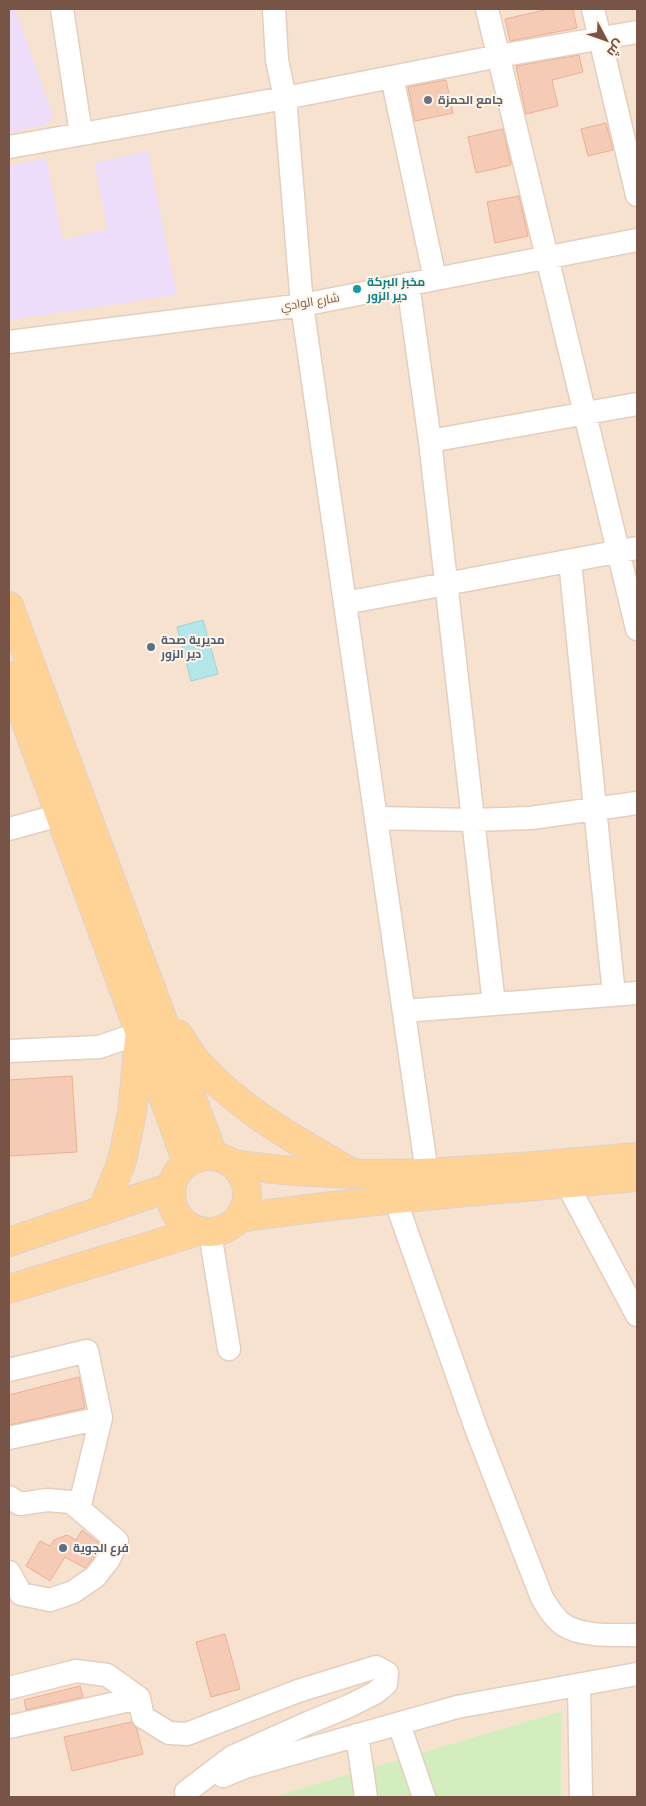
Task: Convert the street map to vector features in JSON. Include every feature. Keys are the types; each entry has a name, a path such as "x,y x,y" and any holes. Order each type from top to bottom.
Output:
{"main road":[{"path":"9,606 154,998 211,1161"},
{"path":"9,676 140,1033 211,1161 242,1173 248,1196 245,1208 239,1218 231,1226 221,1231 204,1232 9,1289"},
{"path":"154,998 199,1064 234,1098 275,1128 352,1173"},
{"path":"102,1212 122,1162 132,1113 140,1033"},
{"path":"204,1232 189,1226 180,1219 172,1204 171,1187 180,1169 211,1161 268,1169 352,1173 427,1173 637,1157"},
{"path":"239,1218 287,1211 637,1177"},
{"path":"9,1242 171,1187"}],"street":[{"path":"62,9 81,134"},
{"path":"274,9 277,60 285,98 302,305 427,1173"},
{"path":"487,9 585,413 628,550 637,629"},
{"path":"593,9 637,195"},
{"path":"9,147 285,98 499,56 637,32"},
{"path":"392,77 435,279"},
{"name":"شارع الوادي","path":"9,342 302,305 637,240"},
{"path":"408,284 430,441 494,1004"},
{"path":"430,441 637,404"},
{"path":"345,604 628,550"},
{"path":"570,561 614,995"},
{"path":"376,818 473,820 531,818 637,803"},
{"path":"9,829 60,815"},
{"path":"404,1011 637,993"},
{"path":"9,1051 98,1047 140,1033"},
{"path":"385,1173 477,1431 542,1598 551,1613 564,1626 587,1634 637,1636"},
{"path":"567,1184 637,1314"},
{"path":"204,1232 229,1349"},
{"path":"9,1370 87,1351 101,1418 79,1509"},
{"path":"9,1438 101,1418"},
{"path":"9,1497 20,1504 47,1500 71,1502 117,1541 110,1559 95,1578 73,1592 50,1600 21,1594 9,1572"},
{"path":"9,1688 76,1671 107,1676 139,1698 143,1716 169,1733 187,1734 298,1691 376,1667 387,1673 386,1684 375,1694 232,1756 180,1795"},
{"path":"180,1795 245,1767 457,1707 637,1674"},
{"path":"579,1684 581,1797"},
{"path":"9,1727 139,1698"},
{"path":"399,1724 424,1797"},
{"path":"357,1735 366,1797"}],"shaded area":[{"path":"9,9 637,9 637,1797 561,1797 562,1711 272,1797 9,1797"},
{"path":"9,9 15,9 53,116 46,125 9,132"},
{"path":"148,151 177,295 9,320 9,166 46,158 63,240 108,229 94,163"}],"green space":[{"path":"562,1711 561,1797 272,1797"}],"water":[{"path":"203,620 218,674 191,681 177,627"}],"building":[{"path":"549,9 573,9 577,28 510,41 505,19"},
{"path":"579,55 583,72 552,80 558,106 526,114 516,66"},
{"name":"جامع الحمزة","path":"446,80 453,113 415,121 408,87"},
{"path":"606,123 613,150 588,156 581,129"},
{"path":"503,129 511,165 476,173 468,137"},
{"path":"519,196 528,236 495,243 487,202"},
{"path":"72,1076 77,1152 9,1156 9,1080"},
{"path":"79,1377 85,1408 9,1425 9,1395"},
{"path":"82,1530 101,1545 98,1552 85,1568 65,1557 50,1581 26,1566 40,1541 50,1546 54,1540 67,1535 76,1540"},
{"path":"225,1634 240,1689 211,1697 196,1642"},
{"path":"80,1686 83,1697 26,1710 24,1700"},
{"path":"131,1722 137,1729 143,1754 72,1771 64,1737"}],"place":[{"name":"جامع الحمزة","path":"428,100"},
{"name":"مخبز البركة دير الزور","path":"357,289"},
{"name":"مديرية صحة دير الزور","path":"151,647"},
{"name":"فرع الجوية","path":"63,1548"}]}
